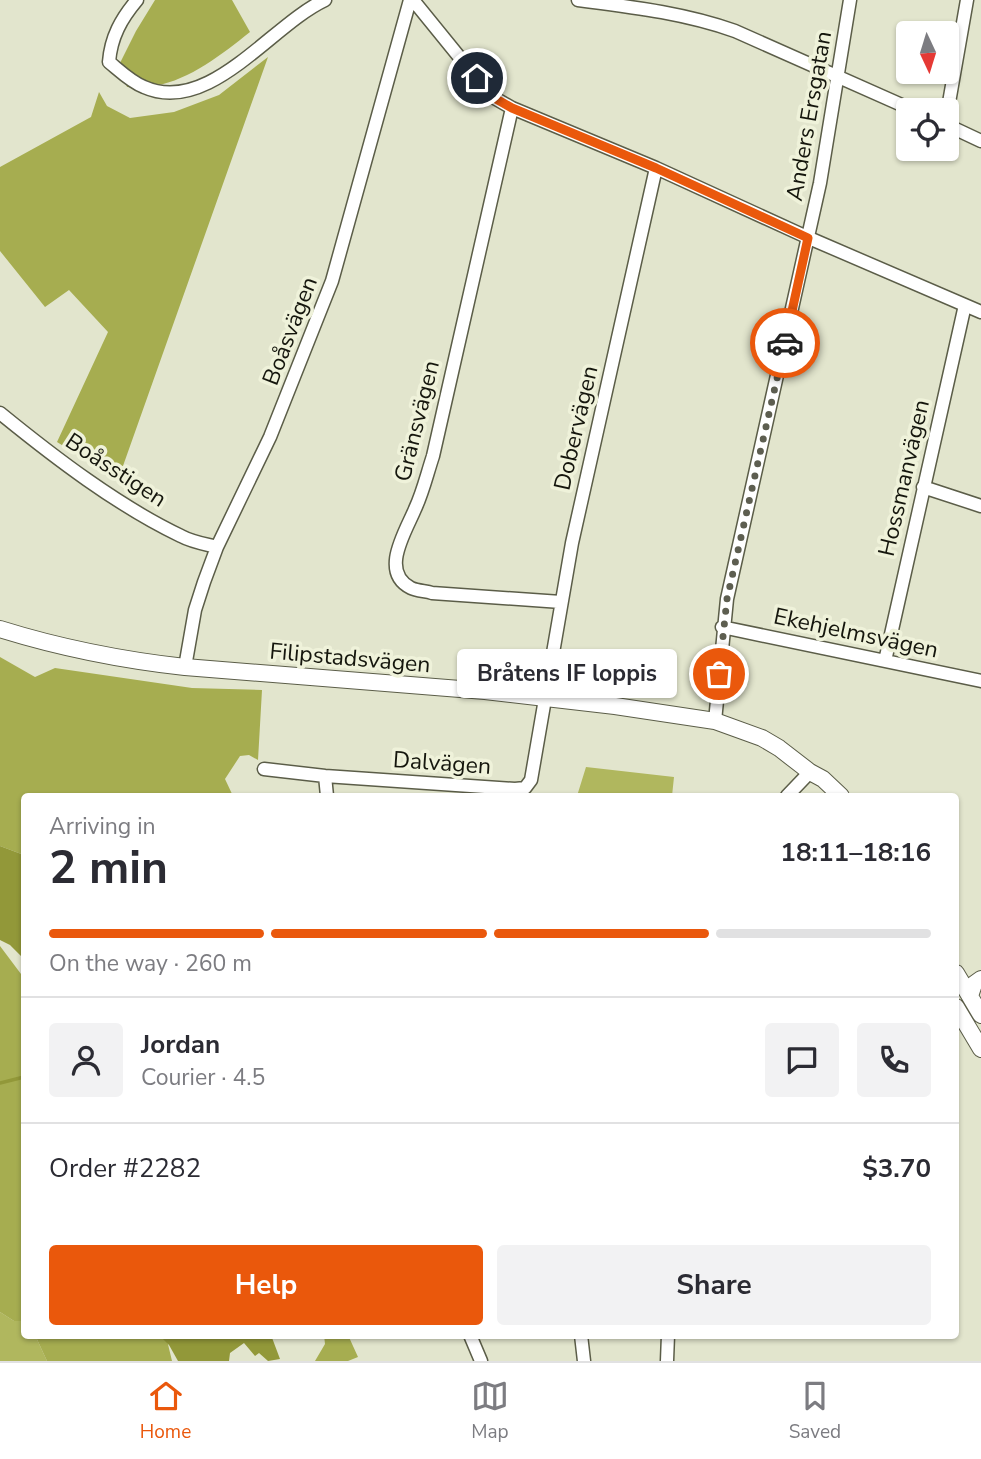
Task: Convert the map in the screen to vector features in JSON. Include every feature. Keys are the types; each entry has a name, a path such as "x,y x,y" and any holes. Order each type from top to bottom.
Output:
{"street":[{"path":"137,0 117,28 110,46 109,62 129,79 161,93 194,90 216,79 289,22 325,0"},
{"path":"412,0 491,96 512,108 656,168 808,238 981,312"},
{"name":"Boåsvägen","path":"185,667 195,610 217,547 270,437 332,281 412,0"},
{"path":"578,0 627,3 711,23 896,103"},
{"name":"Anders Ersgatan","path":"715,721 723,627 734,563 820,183 849,0"},
{"path":"950,98 967,0"},
{"name":"Gränsvägen","path":"512,108 486,213 433,456 400,545 396,565 401,580 411,589 432,593 561,602"},
{"path":"959,131 981,141"},
{"name":"Dobervägen","path":"544,698 587,471 656,168"},
{"name":"Hossmanvägen","path":"886,661 965,305"},
{"name":"Boåsstigen","path":"0,413 81,475 133,508 182,537 217,547"},
{"path":"923,487 981,506"},
{"name":"Ekehjelmsvägen","path":"723,627 981,681"},
{"name":"Filipstadsvägen","path":"0,629 91,653 185,667 544,698 715,721 762,738 824,779 838,793"},
{"name":"Dalvägen","path":"264,769 466,791 525,788 531,780 544,698"},
{"path":"790,793 810,772"},
{"name":"Filipstadsvägen","path":"810,772 823,793"},
{"path":"325,776 327,793"},
{"path":"965,1001 974,984 981,979"},
{"path":"959,982 981,1049"},
{"path":"965,1001 981,1015"},
{"path":"472,1339 481,1361"},
{"path":"581,1339 584,1361"},
{"path":"667,1361 668,1339"}],"shaded area":[{"path":"155,0 232,0 250,32 217,57 181,78 152,87 127,87 120,63"},
{"path":"268,57 118,480 57,442 108,332 69,290 45,307 0,251 0,167 91,117 99,92 107,106 130,118 174,112 219,95"},
{"path":"0,657 35,677 55,668 192,688 262,690 258,760 249,755 240,756 225,779 232,793 21,793 21,854 0,846"},
{"path":"586,767 674,777 672,793 578,793"},
{"path":"0,846 21,854 21,956 0,940"},
{"path":"0,946 21,974 21,1321 14,1321 0,1312"},
{"path":"0,1312 14,1321 21,1321 21,1339 37,1339 47,1361 0,1361"},
{"path":"37,1339 166,1339 172,1361 47,1361"},
{"path":"163,1339 272,1339 280,1359 268,1361 259,1353 255,1356 244,1343 230,1353 229,1361 178,1361"},
{"path":"324,1339 350,1339 358,1357 348,1361 315,1361 325,1344"}],"waterway":[{"path":"0,1083 21,1078"}],"way so far":[{"path":"719,674 727,599 785,343"}],"place":[{"name":"Bråtens IF loppis","path":"719,674"}],"route":[{"path":"477,78 491,96 512,108 656,168 808,238 785,343"}]}
